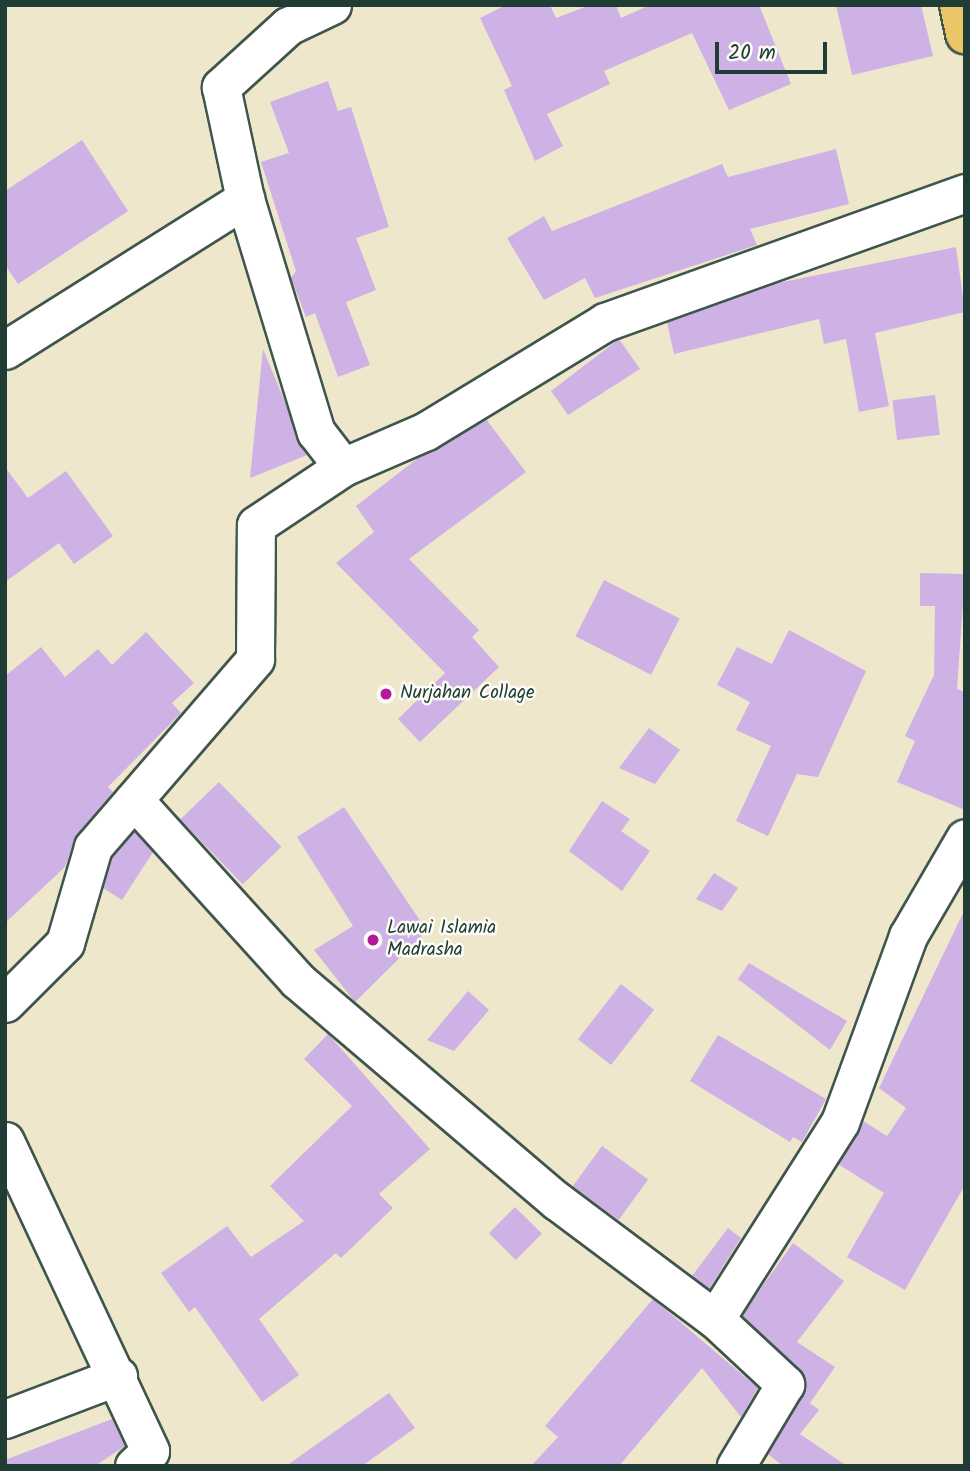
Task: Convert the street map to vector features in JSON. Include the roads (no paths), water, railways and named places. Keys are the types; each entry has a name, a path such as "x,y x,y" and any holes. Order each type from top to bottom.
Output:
{"highway":[{"path":"959,5 965,34"}],"street":[{"path":"332,5 288,26 222,87 245,199 316,432 343,467"},
{"path":"5,1003 65,943 93,847 255,659 256,525 343,467 426,430 605,322 965,193"},
{"path":"5,350 245,199"},
{"path":"134,800 297,980 557,1200 715,1319 785,1384 736,1466"},
{"path":"715,1319 839,1122 908,936 965,838"},
{"path":"5,1141 118,1376 150,1451 134,1466"},
{"path":"5,1419 118,1376"}],"place":[{"name":"Nurjahan Collage","path":"386,694"},
{"name":"Lawai Islamia Madrasha","path":"373,940"}]}
